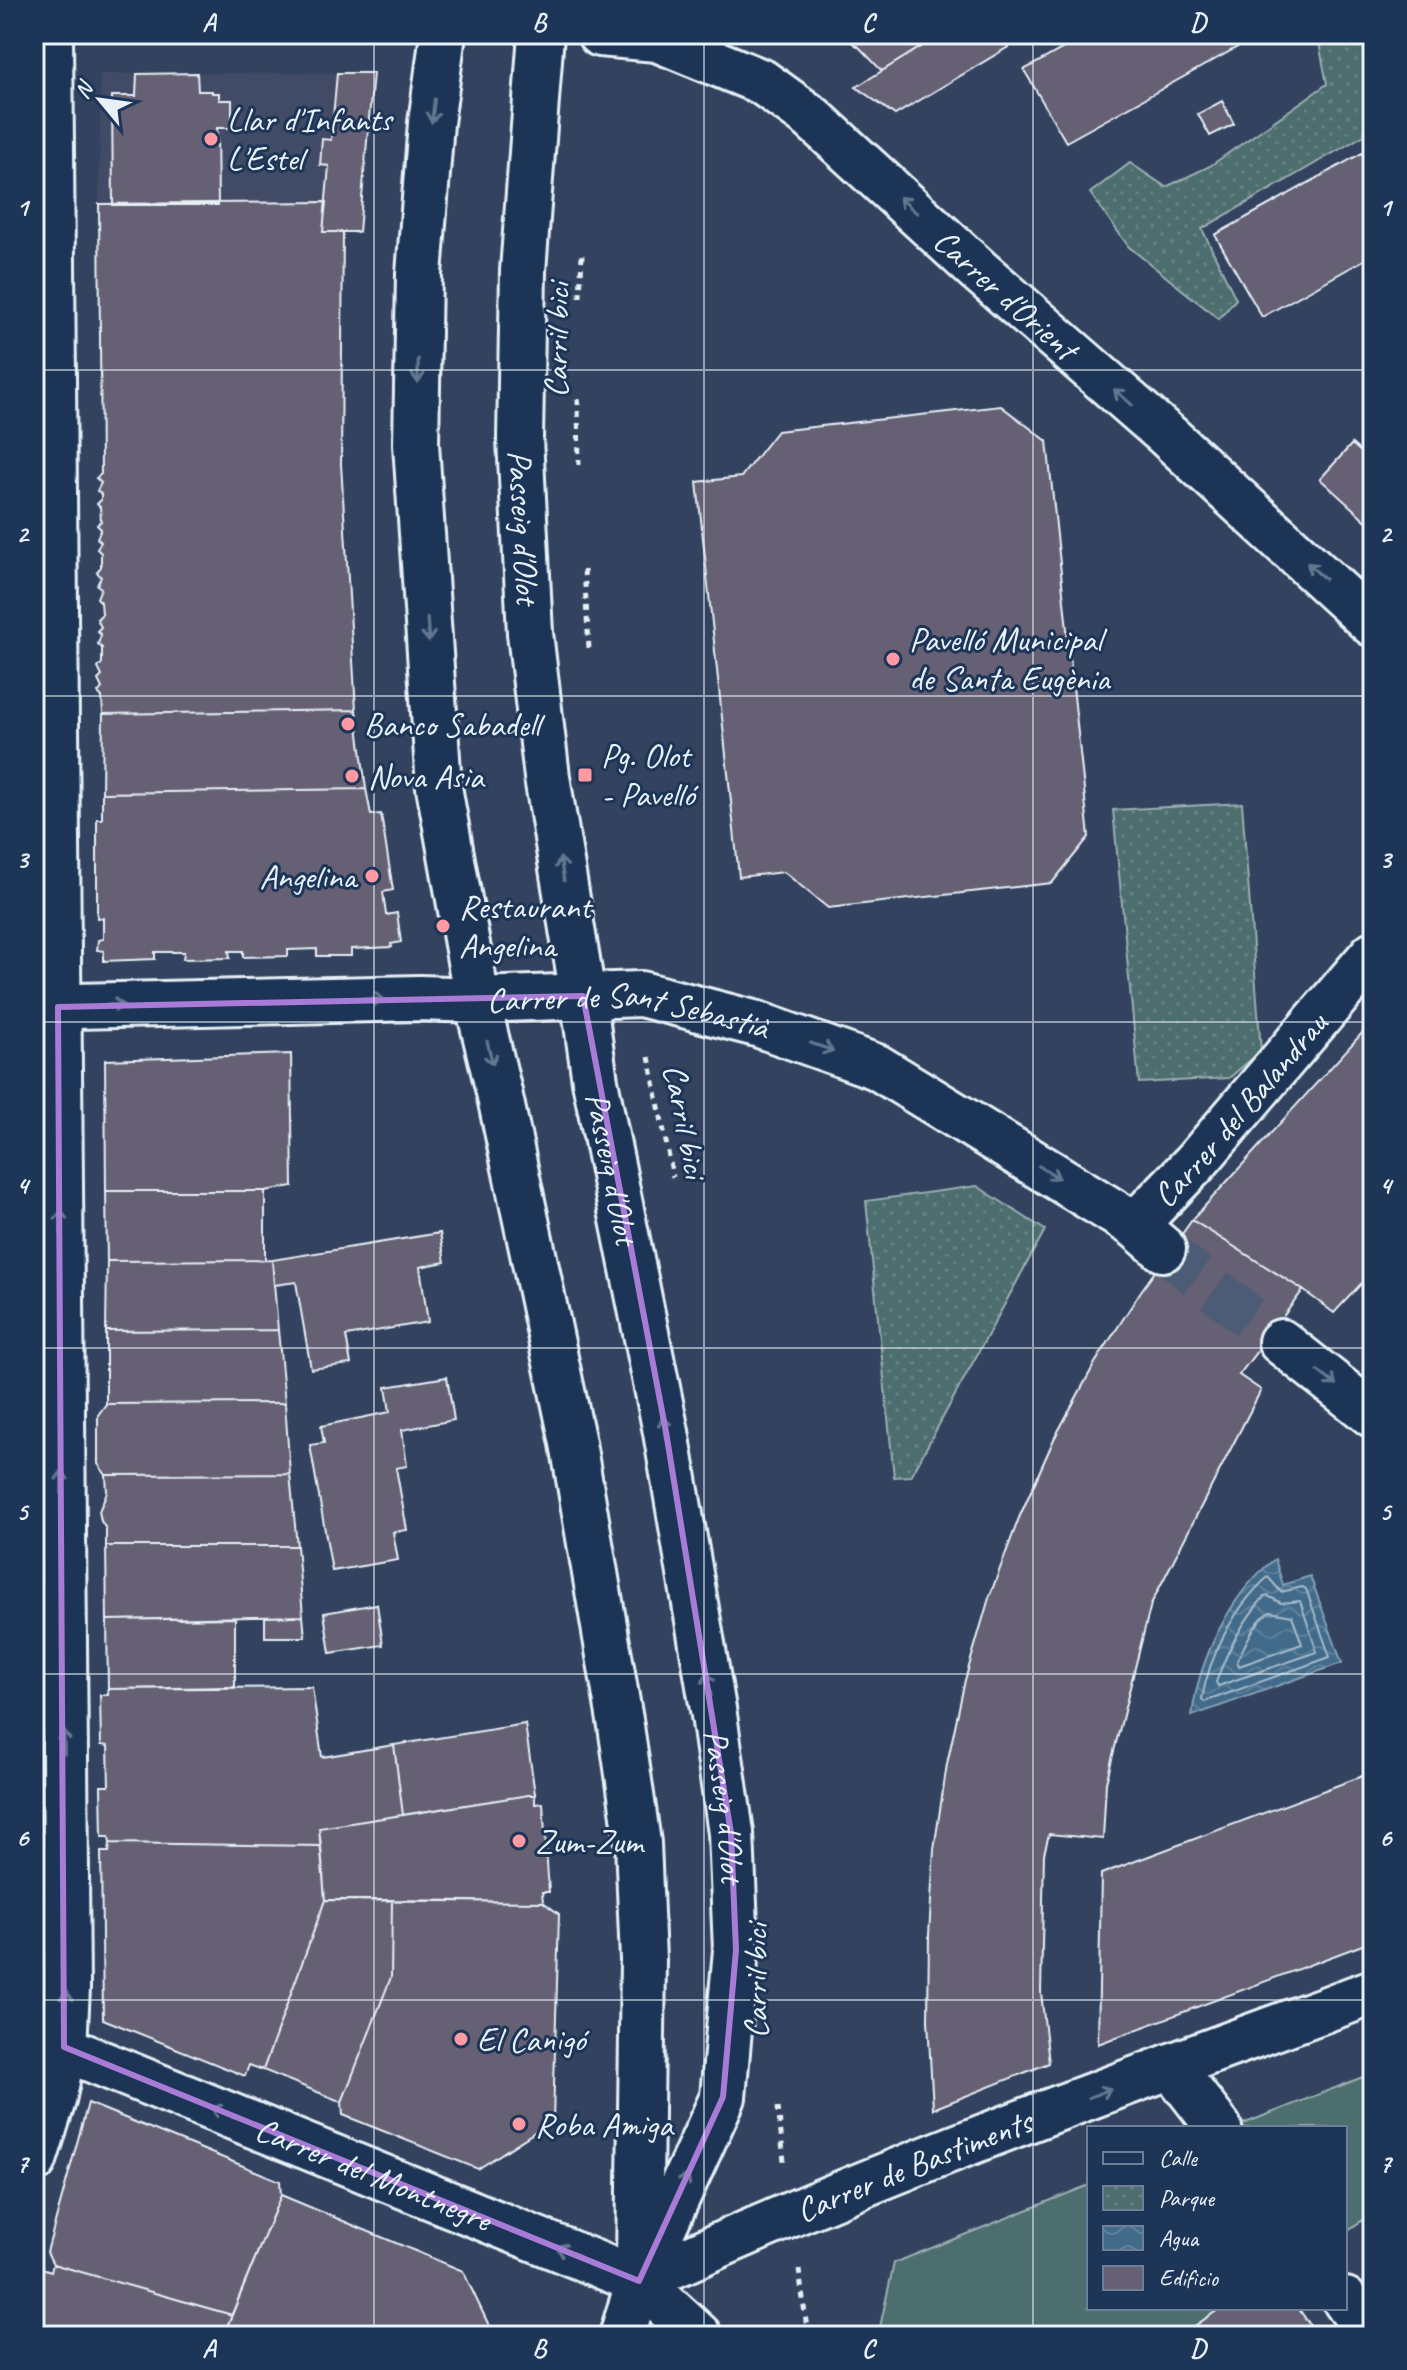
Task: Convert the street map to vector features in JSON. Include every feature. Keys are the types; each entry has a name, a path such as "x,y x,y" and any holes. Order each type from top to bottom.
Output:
{"street":[{"path":"34,2160 53,2100 49,2042 67,1988 46,1007 50,34"},
{"name":"Passeig d'Olot","path":"443,34 431,123 419,274 416,444 439,787 477,1000 573,1443 638,1843 643,1960 639,2281"},
{"name":"Passeig d'Olot","path":"541,34 523,271 520,439 530,633 543,748 595,1081 666,1432 714,1715 731,1833 736,1950 723,2097 639,2281 622,2336"},
{"name":"Carrer d'Orient","path":"600,34 657,39 762,82 812,118 1373,624"},
{"name":"Carrer del Balandrau","path":"1149,1237 1195,1163 1373,954"},
{"name":"Carrer de Sant Sebastià","path":"46,1007 636,995 757,1024 877,1067 1149,1237"},
{"path":"1281,1342 1373,1415"},
{"name":"Carrer de Bastiments","path":"639,2281 738,2236 1171,2066 1373,1992"},
{"name":"Carrer del Montnegre","path":"49,2042 639,2281 699,2336"},
{"path":"1171,2066 1217,2126"},
{"path":"1347,2303 1371,2336"}],"path":[{"name":"Carril bici","path":"579,307 582,246"},
{"name":"Carril bici","path":"578,384 579,477"},
{"path":"583,555 589,650"},
{"name":"Carril bici","path":"636,995 674,1185"},
{"path":"778,2104 778,2119"}],"highlighted area":[{"path":"583,996 666,1432 731,1833 736,1950 723,2097 639,2281 64,2047 58,1007"}],"shaded area":[{"name":"Llar d'Infants L'Estel","path":"337,73 331,140 322,139 320,165 329,166 326,202 99,204 100,74"}],"green space":[{"path":"1330,34 1373,34 1373,130 1202,229 1236,299 1219,319 1129,247 1090,193 1130,163 1166,187 1210,166 1327,84 1319,43"},
{"path":"1242,803 1261,1051 1229,1078 1139,1083 1113,810"},
{"path":"977,1186 1045,1230 911,1476 894,1477 866,1201"},
{"path":"1373,2073 1373,2213 1347,2231 1347,2126 1238,2126"},
{"path":"1087,2186 1087,2310 1231,2310 1193,2336 878,2336 894,2263"}],"water":[{"path":"1275,1559 1283,1585 1310,1576 1342,1663 1192,1716 1201,1673 1219,1630 1244,1590"}],"building":[{"path":"840,34 942,34 882,71 860,48"},
{"path":"942,34 1030,34 895,115 856,87"},
{"path":"1089,34 1261,34 1066,142 1024,70"},
{"path":"197,73 198,91 212,91 219,93 219,100 232,100 232,128 217,128 218,205 113,205 112,96 136,96 137,74"},
{"path":"337,73 373,73 359,232 323,232 329,166 320,165 322,139 331,140"},
{"path":"1222,101 1234,124 1210,136 1198,114"},
{"path":"1373,147 1373,255 1262,317 1215,235"},
{"path":"326,202 323,232 343,232 341,464 356,710 103,714 102,697 98,693 102,688 98,668 102,663 102,648 98,644 101,635 97,631 101,627 97,619 102,614 101,602 97,598 101,588 97,585 101,577 97,572 101,567 101,553 97,549 101,542 97,538 101,529 97,525 101,521 97,504 101,494 97,491 101,483 96,478 101,474 99,204"},
{"name":"Pavelló Municipal de Santa Eugènia","path":"1001,406 1047,441 1089,837 1052,883 828,908 784,872 739,877 697,482 741,477 777,431"},
{"path":"1352,444 1373,463 1373,527 1320,479"},
{"path":"356,710 366,789 102,793 103,714"},
{"path":"366,789 371,815 381,814 393,890 383,892 386,915 397,913 401,942 391,944 392,947 351,949 351,956 317,956 317,949 288,950 288,956 243,957 243,951 229,951 230,958 183,959 184,952 155,952 155,959 104,961 104,951 97,950 98,940 103,939 103,918 97,918 97,819 102,819 102,793"},
{"path":"1373,1021 1373,1271 1334,1313 1192,1220"},
{"path":"291,1054 293,1186 265,1191 106,1191 105,1060"},
{"path":"106,1191 265,1191 265,1260 107,1261"},
{"path":"1192,1220 1303,1290 1239,1375 1261,1390 1151,1604 1106,1783 1103,1839 1049,1834 1044,1854 1041,1992 1049,2063 933,2109 928,2020 934,1849 947,1764 965,1680 989,1598 1019,1518 1054,1439 1095,1363"},
{"path":"440,1233 445,1262 420,1267 428,1322 346,1336 351,1364 311,1369 296,1282 274,1285 272,1260"},
{"path":"272,1260 278,1330 106,1331 107,1261"},
{"path":"278,1330 285,1403 106,1404 106,1331"},
{"path":"447,1377 454,1420 402,1430 407,1466 396,1468 407,1530 393,1532 398,1560 332,1571 310,1445 324,1443 321,1426 390,1412 386,1387"},
{"path":"285,1403 290,1474 106,1475 98,1464 98,1415 106,1404"},
{"path":"290,1474 297,1546 106,1546 106,1529 99,1511 107,1492 106,1475"},
{"path":"106,1546 297,1546 303,1616 107,1620"},
{"path":"377,1604 383,1645 330,1653 324,1613"},
{"path":"303,1616 305,1637 265,1637 265,1617"},
{"path":"235,1618 235,1687 108,1689 107,1620"},
{"path":"312,1687 322,1757 394,1745 403,1815 319,1828 321,1846 110,1843 109,1837 102,1837 101,1786 109,1786 108,1746 101,1745 100,1695 108,1695 108,1689"},
{"path":"525,1724 535,1794 403,1815 394,1745"},
{"path":"1373,1772 1373,1941 1098,2044 1101,1874"},
{"path":"535,1794 535,1804 543,1803 549,1892 542,1892 543,1902 325,1900 319,1828"},
{"path":"110,1843 321,1846 325,1900 263,2070 249,2065 245,2076 103,2019 101,1852 109,1852"},
{"path":"325,1900 392,1900 391,1977 342,2102 263,2070"},
{"name":"El Canigó","path":"392,1900 543,1902 559,1914 553,2120 478,2169 343,2115 342,2102 391,1977"},
{"path":"88,2103 280,2181 281,2195 232,2315 53,2264 47,2252"},
{"path":"281,2195 463,2271 494,2336 223,2336"},
{"path":"53,2264 232,2315 223,2336 34,2336 34,2298 42,2268 51,2271"},
{"path":"1218,2310 1299,2310 1318,2336 1180,2336"}],"tunnel":[{"path":"1163,1249 1281,1342"}],"place":[{"name":"Llar d'Infants L'Estel","path":"211,139"},
{"name":"Pavelló Municipal de Santa Eugènia","path":"893,659"},
{"name":"Banco Sabadell","path":"348,724"},
{"name":"Pg. Olot - Pavelló","path":"585,775"},
{"name":"Nova Asia","path":"352,776"},
{"name":"Angelina","path":"372,876"},
{"name":"Restaurant Angelina","path":"443,926"},
{"name":"Zum-Zum","path":"519,1841"},
{"name":"El Canigó","path":"461,2039"},
{"name":"Roba Amiga","path":"519,2124"}]}
